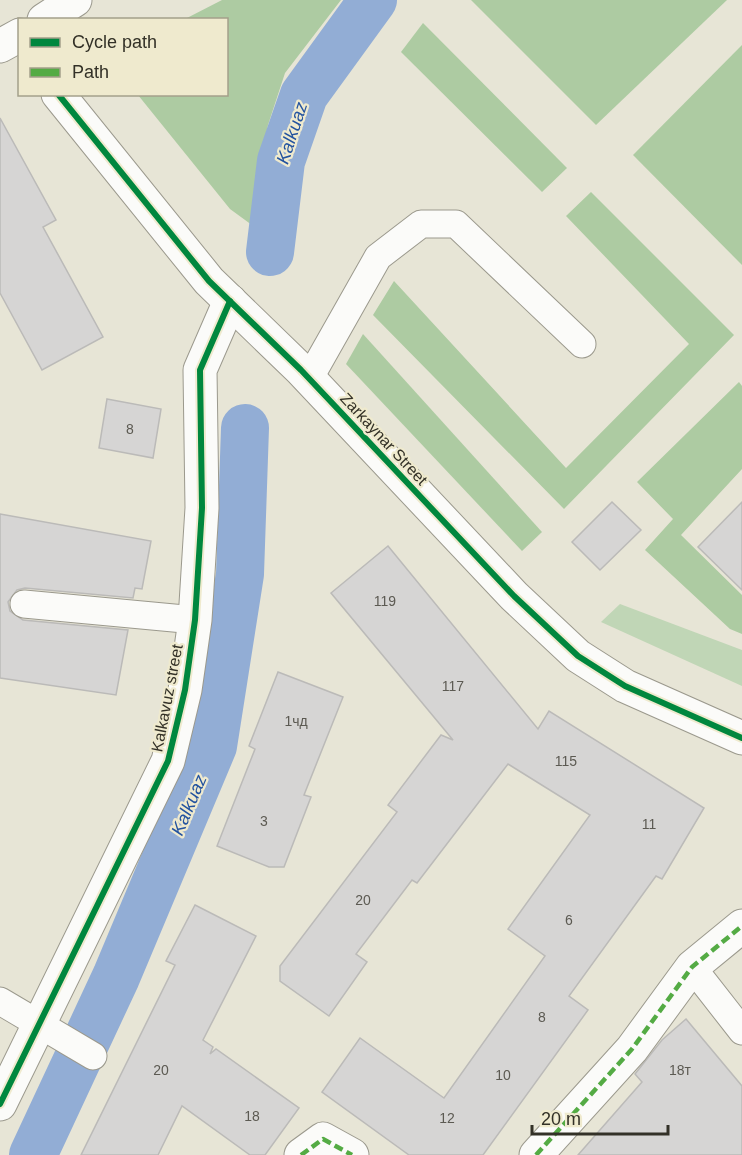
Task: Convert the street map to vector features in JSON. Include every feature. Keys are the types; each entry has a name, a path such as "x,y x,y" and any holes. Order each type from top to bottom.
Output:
{"street":[{"path":"47,18 75,0"},
{"name":"Zarkaynar Street","path":"60,96 209,281 305,374 514,596 578,656 625,686 742,738"},
{"name":"Kalkavuz street","path":"0,1104 168,761 185,690 195,620 202,508 200,370 239,309"},
{"path":"536,1155 632,1049 692,967 742,926"},
{"path":"301,1155 323,1139 352,1155"}],"lane":[{"path":"305,374 378,257 422,224 456,224 582,344"},
{"path":"24,604 195,620"},
{"path":"692,967 742,1031"},
{"path":"0,1001 93,1056"}],"green space":[{"path":"222,0 341,0 285,73 268,125 260,163 260,231 230,209 139,96 228,96 228,18 187,18"},
{"path":"471,0 727,0 596,125"},
{"path":"423,23 567,168 542,192 401,52"},
{"path":"742,45 742,265 633,155"},
{"path":"591,192 734,335 564,509 373,315 394,281 566,468 689,344 566,216"},
{"path":"363,334 542,532 522,551 346,364"},
{"path":"739,382 742,386 742,469 681,535 742,595 742,634 730,629 645,550 673,519 637,482"},
{"path":"620,604 742,650 742,686 601,622"}],"building":[{"path":"0,118 56,220 43,227 103,337 42,370 0,293"},
{"path":"107,399 161,409 153,458 99,448"},
{"path":"612,502 641,530 600,570 572,542"},
{"path":"742,502 742,590 698,547"},
{"path":"0,514 151,541 142,589 135,588 133,598 25,588 17,590 8,602 10,611 23,620 128,630 116,695 0,678"},
{"path":"388,546 538,729 549,711 704,808 662,879 656,876 569,996 588,1010 483,1155 409,1155 322,1092 360,1038 444,1098 545,956 508,929 590,815 508,764 417,883 412,880 356,954 367,962 329,1016 280,981 280,966 397,812 388,805 441,735 453,740 331,593"},
{"path":"278,672 343,697 304,795 311,797 284,867 269,867 217,846 255,749 249,746"},
{"path":"195,905 256,936 203,1040 213,1047 210,1054 216,1049 299,1108 265,1155 250,1155 182,1106 158,1155 81,1155 175,965 166,961"},
{"path":"686,1019 742,1086 742,1155 578,1155 642,1082 635,1074 662,1040"}],"waterway":[{"name":"Kalkuaz","path":"270,252 281,161 304,95 373,0"},
{"name":"Kalkuaz","path":"33,1155 116,977 213,746 240,574 245,428"}],"marked path":[{"path":"536,1155 632,1049 692,967 742,926"},
{"path":"301,1155 323,1139 352,1155"}],"cycle path":[{"path":"60,96 209,281 301,370 514,596 578,656 625,686 742,738"},
{"path":"0,1104 168,761 185,690 195,620 202,508 200,370 230,301"}]}
